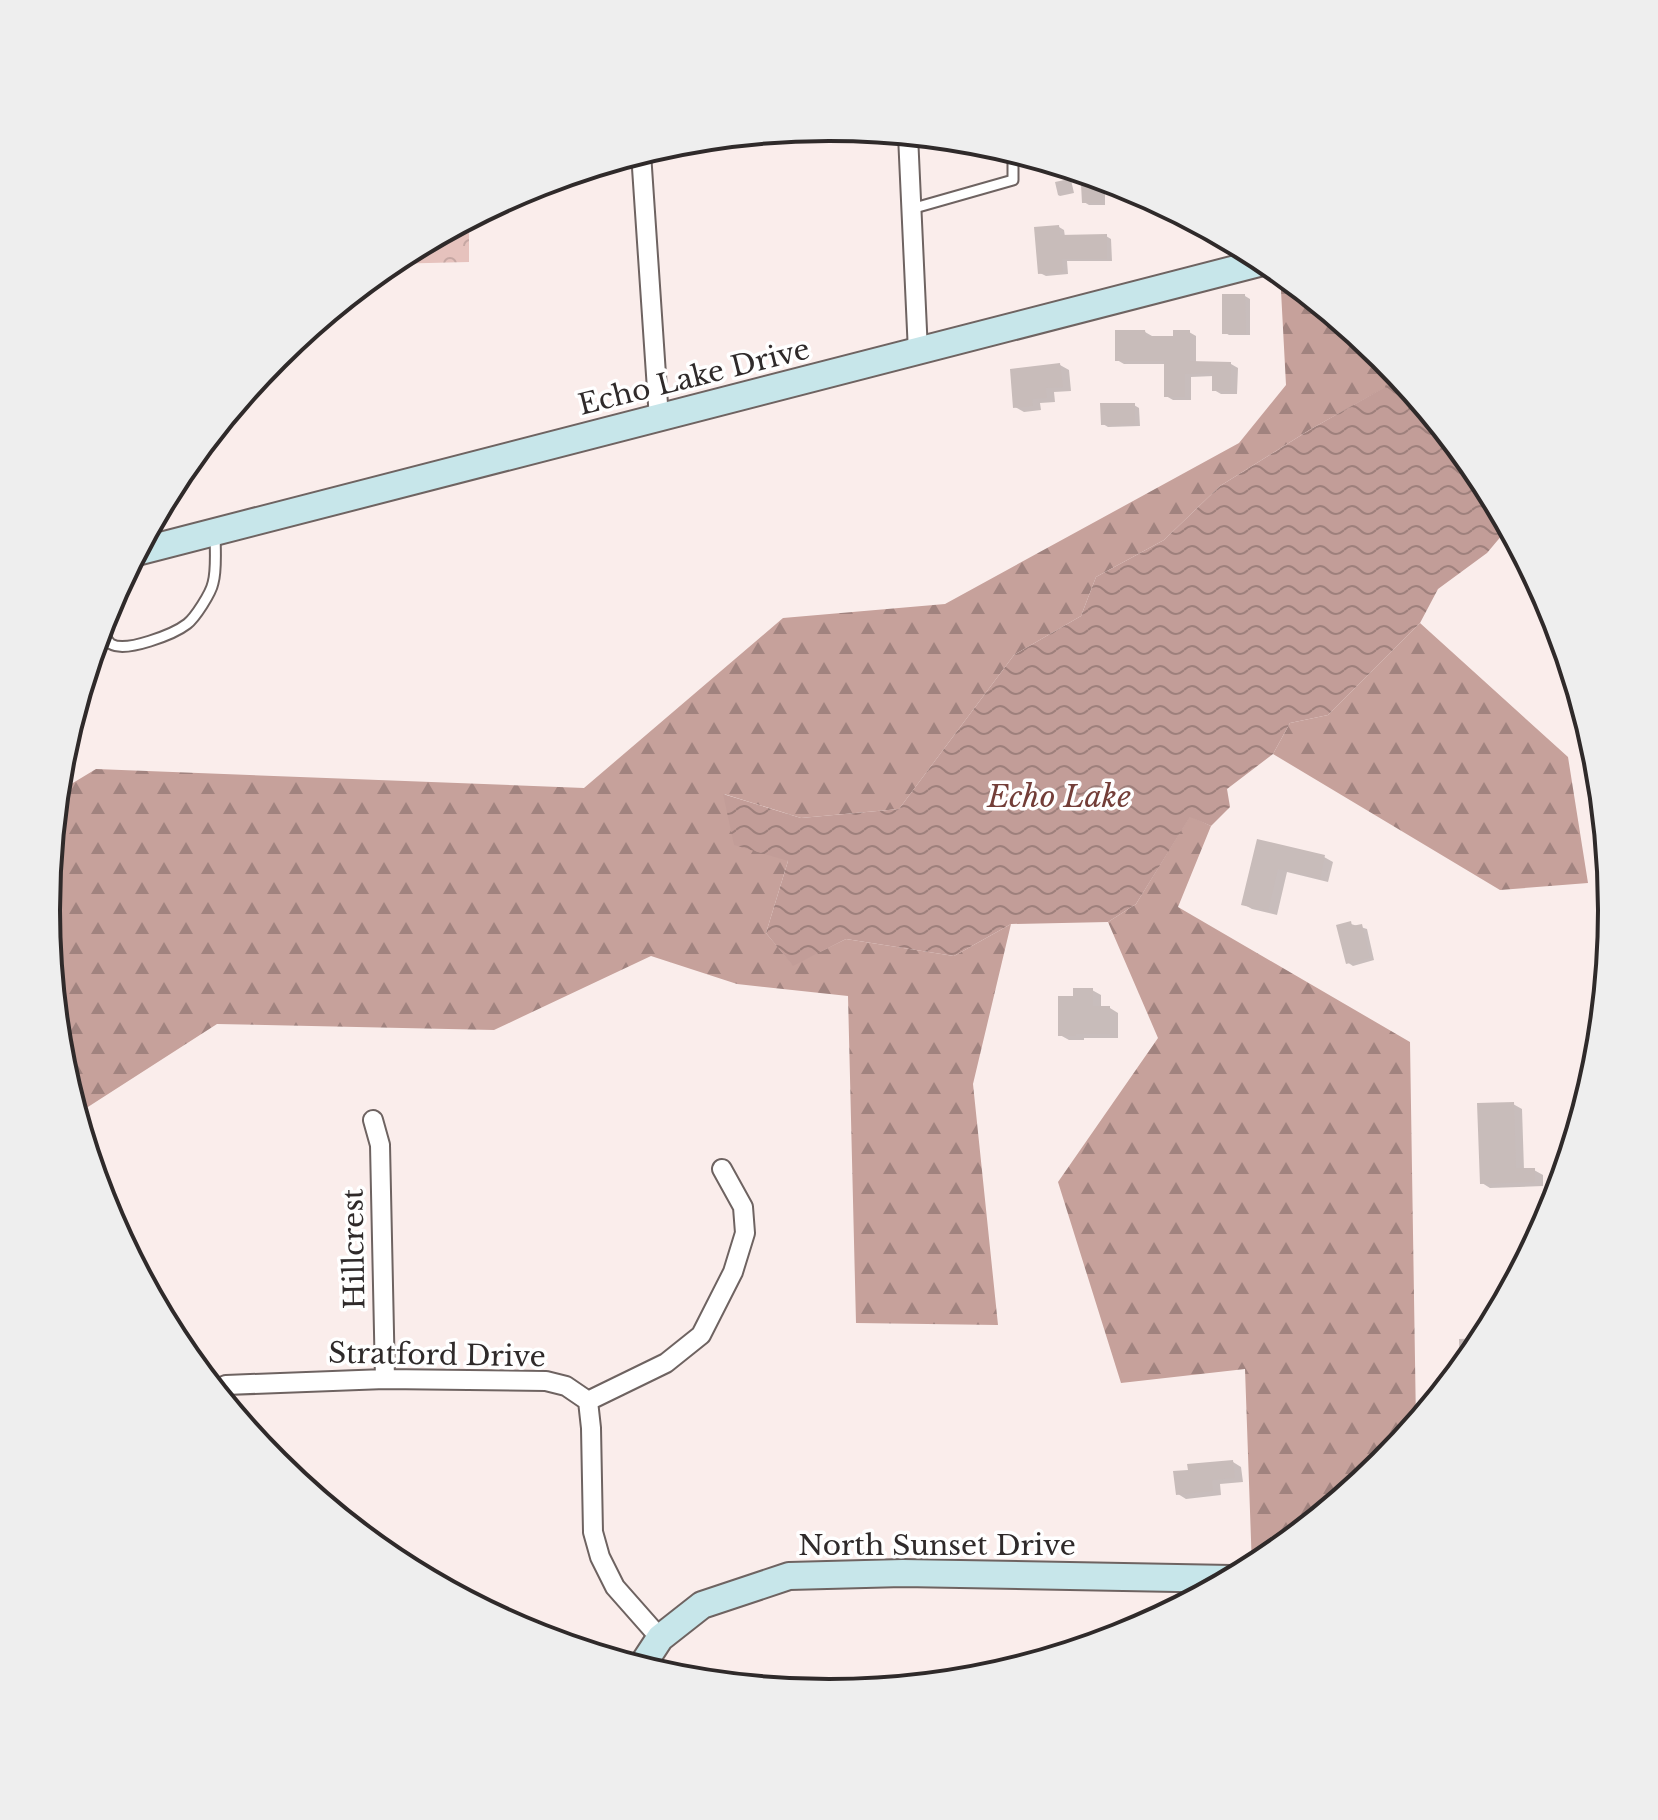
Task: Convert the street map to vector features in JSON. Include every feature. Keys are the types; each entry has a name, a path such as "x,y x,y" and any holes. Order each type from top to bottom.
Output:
{"street":[{"path":"908,146 918,352"},
{"path":"642,164 659,419"},
{"name":"Echo Lake Drive","path":"150,549 1248,266"},
{"name":"Hillcrest","path":"373,1120 380,1145 385,1379"},
{"path":"660,1638 615,1587 600,1557 593,1532 588,1401 666,1363 701,1335 733,1272 745,1233 743,1207 722,1169"},
{"name":"Stratford Drive","path":"225,1385 385,1379 546,1381 566,1386 588,1401"},
{"name":"North Sunset Drive","path":"648,1657 660,1638 702,1605 789,1576 903,1573 1208,1579"}],"lane":[{"path":"911,209 1013,180 1013,164"},
{"path":"109,642 121,647 143,644 187,624 213,583 215,532"}],"green space":[{"path":"469,231 469,262 414,263"},
{"path":"1281,289 1336,332 1388,382 1386,387 1220,486 1164,540 1096,577 1081,616 1014,655 899,809 801,818 724,794 788,861 766,933 793,965 846,939 954,956 1011,924 973,1084 998,1325 856,1323 848,996 737,984 651,956 494,1030 217,1024 86,1108 67,1010 60,910 62,860 71,784 96,769 584,788 783,618 945,604 1239,443 1286,385"},
{"path":"1420,623 1568,757 1588,883 1500,890 1273,754 1290,723 1328,715"},
{"path":"1190,816 1211,826 1178,907 1410,1042 1416,1406 1373,1454 1336,1488 1251,1552 1245,1369 1121,1383 1058,1182 1158,1038 1108,922 1136,904"}],"water":[{"name":"Echo Lake","path":"1387,381 1439,442 1501,537 1487,553 1438,589 1420,623 1328,715 1290,723 1273,754 1227,789 1230,807 1211,826 1190,817 1136,904 1108,922 1011,924 954,956 846,939 793,966 766,933 788,861 734,845 723,794 801,818 899,809 1014,655 1081,616 1096,577 1164,540 1220,486 1385,387"}],"building":[{"path":"1081,184 1100,191 1100,203 1082,203"},
{"path":"1059,225 1060,235 1107,234 1107,259 1062,259 1063,272 1038,274 1034,227"},
{"path":"1222,294 1245,294 1246,334 1222,334"},
{"path":"1115,330 1145,330 1146,336 1173,336 1173,330 1190,330 1190,361 1231,362 1230,391 1212,391 1212,373 1185,374 1185,397 1164,397 1164,361 1115,361"},
{"path":"1060,363 1063,387 1046,388 1047,398 1032,399 1033,406 1013,408 1010,369"},
{"path":"1100,403 1135,403 1135,424 1101,425"},
{"path":"1257,839 1325,855 1320,879 1278,869 1268,911 1241,905"},
{"path":"1351,921 1352,926 1362,924 1370,958 1346,964 1336,925"},
{"path":"1073,988 1093,988 1093,1006 1110,1006 1110,1034 1058,1036 1058,996 1073,996"},
{"path":"1514,1102 1516,1168 1535,1168 1535,1182 1480,1184 1477,1103"},
{"path":"1459,1339 1467,1339 1459,1349"},
{"path":"1233,1460 1235,1478 1212,1480 1213,1491 1176,1495 1173,1471 1188,1470 1187,1464"}]}
